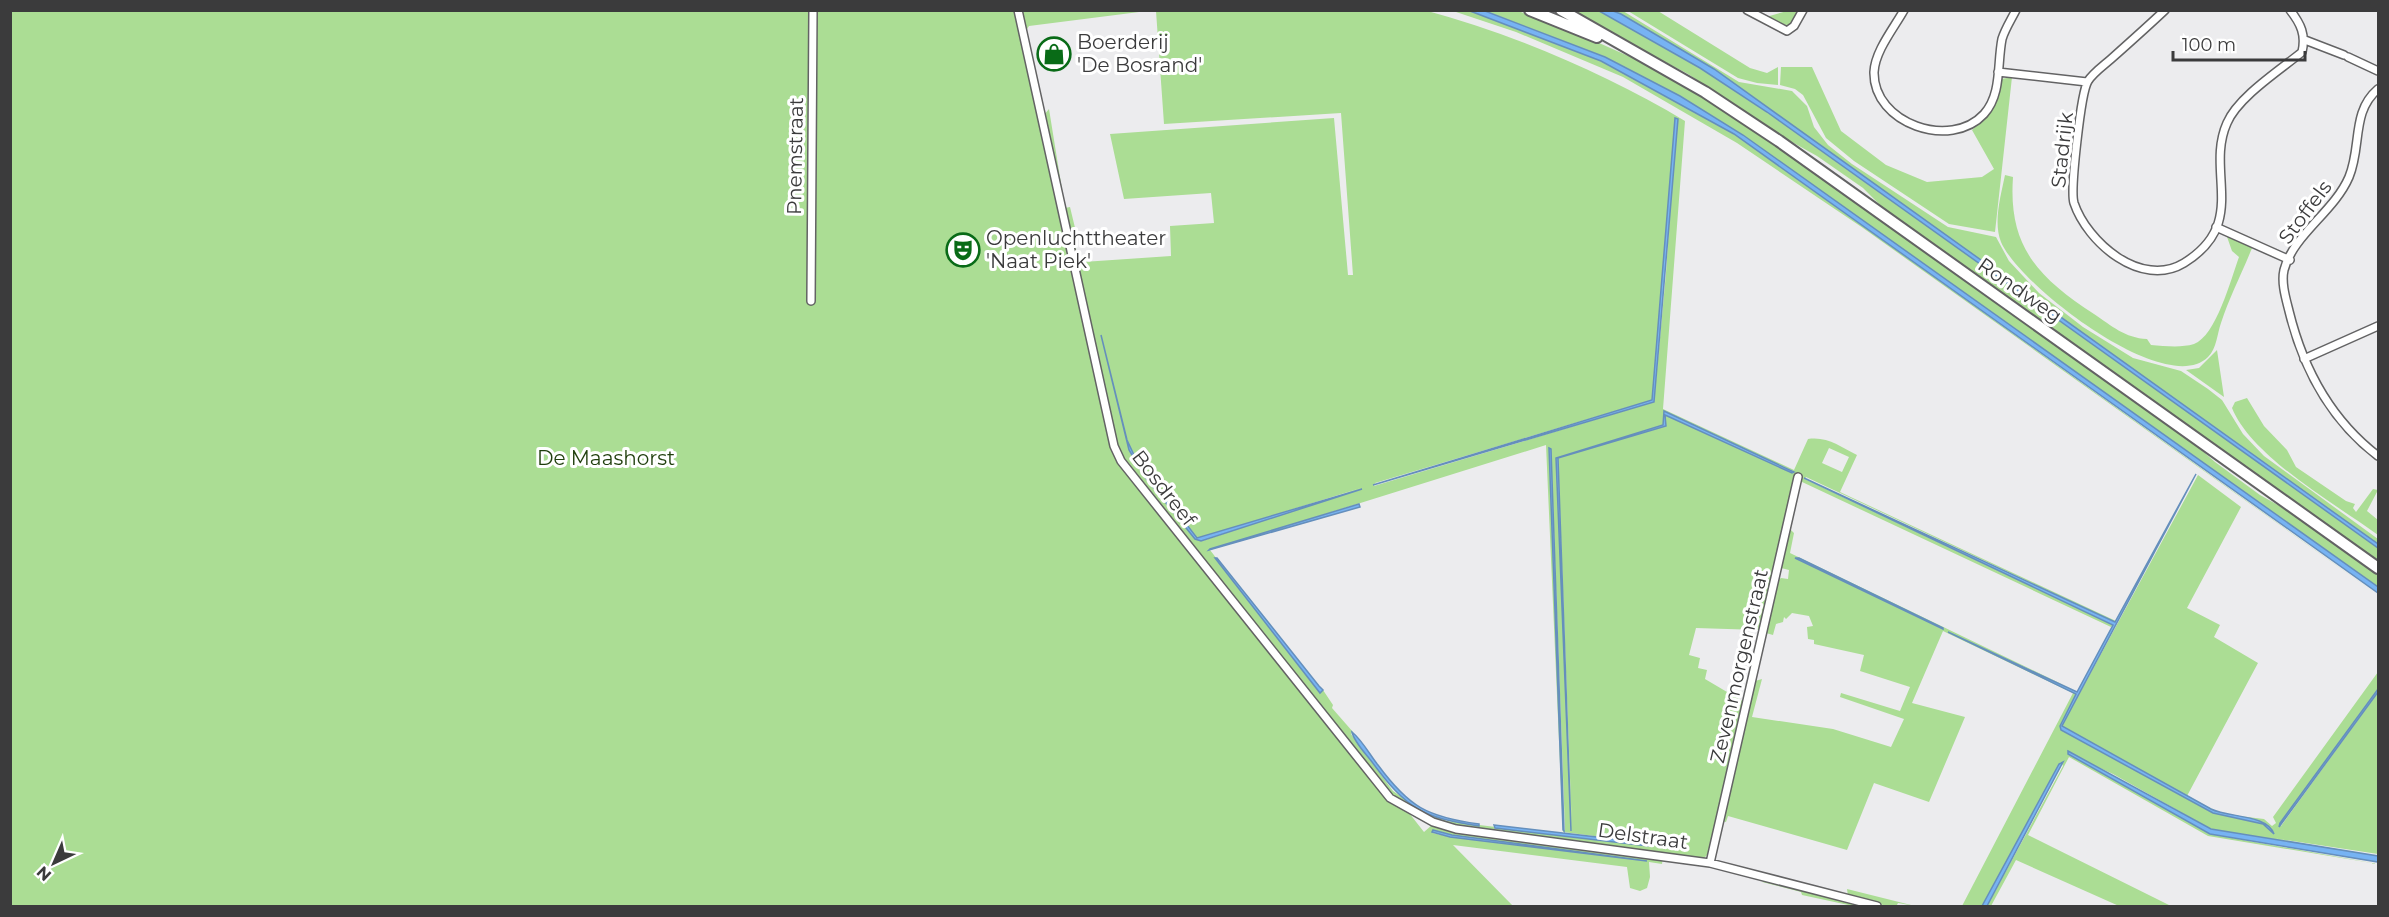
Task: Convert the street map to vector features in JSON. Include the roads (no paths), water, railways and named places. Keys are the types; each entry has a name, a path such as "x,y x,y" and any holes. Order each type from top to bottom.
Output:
{"main road":[{"name":"Rondweg","path":"1530,10 1634,52"},
{"name":"Rondweg","path":"1561,10 1705,92 1779,141 2379,568"}],"street":[{"name":"Pnemstraat","path":"811,301 813,10"},
{"name":"Bosdreef","path":"1018,10 1114,446 1121,461 1366,770 1390,798 1405,809"},
{"path":"1747,10 1787,31 1794,26 1803,10"},
{"path":"1904,10 1876,61 1874,72 1880,98 1899,118 1913,125 1944,131 1958,130 1974,124 1990,106 2002,40 2016,10"},
{"path":"1998,72 2087,82 2165,10"},
{"path":"2290,10 2302,28 2305,40 2379,71"},
{"name":"Stadrijk","path":"2087,82 2072,182 2073,200 2088,228 2107,248 2127,263 2142,270 2155,270 2182,264 2207,242 2216,227 2222,206 2222,137 2227,121 2240,104 2302,52 2305,40"},
{"name":"Stoffels","path":"2379,89 2365,102 2360,112 2355,154 2343,191 2298,244 2284,270 2284,291 2294,334 2318,388 2333,411 2353,434 2379,456"},
{"path":"2216,227 2290,260"},
{"path":"2304,358 2379,326"},
{"name":"Zevenmorgenstraat","path":"1710,863 1798,477"},
{"name":"Delstraat","path":"1405,809 1433,822 1456,829 1710,863 1876,906"}],"water":[{"path":"1470,11 1485,11 1605,57 1680,96 1743,135 2378,587 2378,593 1734,134 1601,61"},
{"path":"1599,11 1613,11 1621,14 1714,69 2378,544 2378,548 1767,112 1700,68"},
{"path":"1675,118 1678,119 1654,402 1373,485 1652,400"},
{"path":"1101,335 1127,440 1135,457 1197,538 1362,489 1201,541 1195,539 1145,477 1129,450"},
{"path":"1664,411 1794,472 1665,415 1666,426 1558,458 1571,831 1556,458 1663,425"},
{"path":"1549,448 1551,449 1564,831 1563,830"},
{"path":"2196,474 2062,726 2211,809 2264,823 2274,834 2263,824 2213,813 2061,730 2060,726 2076,694 1948,632 2077,692 2113,625 1804,478 2115,622"},
{"path":"1359,504 1360,507 1209,550 1210,549"},
{"path":"1215,558 1323,690 1320,693"},
{"path":"1795,558 1799,558 1943,629"},
{"path":"2378,689 2378,692 2279,827 2280,823"},
{"path":"1352,732 1363,743 1389,779 1410,800 1432,813 1479,824 1479,826 1443,819 1417,808 1406,800 1384,778 1360,748"},
{"path":"2068,751 2211,829 2378,856 2378,862 2210,834 2068,754"},
{"path":"2063,762 1987,906 1982,906 2059,764"},
{"path":"1494,825 1648,843 1648,846 1495,828"},
{"path":"1433,830 1452,835 1647,861 1450,837 1432,832"}],"place":[{"name":"Boerderij 'De Bosrand'","path":"1054,54"},
{"name":"Openluchttheater 'Naat Piek'","path":"963,250"}],"park label":[{"name":"De Maashorst","path":"606,458"}]}
